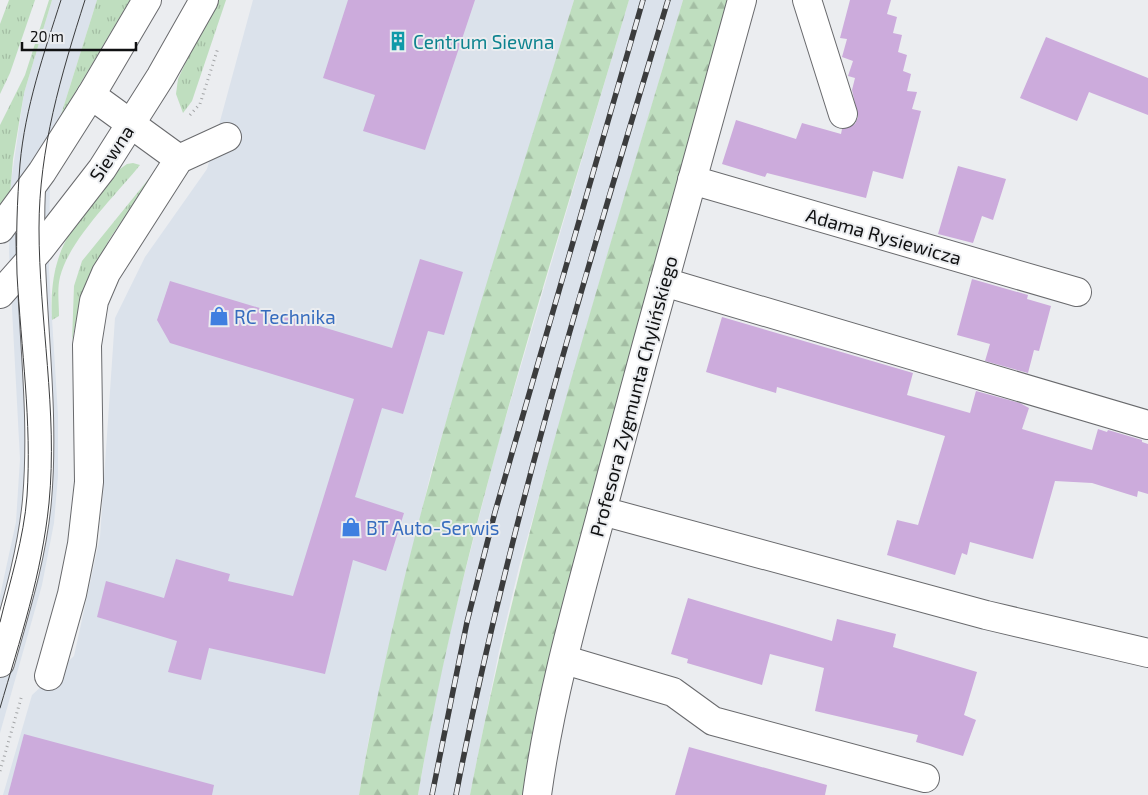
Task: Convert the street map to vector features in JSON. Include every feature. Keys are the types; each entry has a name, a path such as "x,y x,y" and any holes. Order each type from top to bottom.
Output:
{"street":[{"path":"0,228 31,188 91,95 147,0"},
{"name":"Siewna","path":"0,294 30,261 102,169 132,124 204,0"},
{"name":"Profesora Zygmunta Chylińskiego","path":"537,795 544,742 602,511 742,0"},
{"path":"807,0 843,114"},
{"path":"91,95 179,159"},
{"path":"49,676 72,594 82,544 89,482 87,345 94,301 106,273 179,159 227,137"},
{"name":"Adama Rysiewicza","path":"692,180 1076,292"},
{"path":"0,663 21,586 33,531 37,498 38,425 30,261 31,188"},
{"path":"664,282 1148,424"},
{"path":"602,511 986,615 1148,653"},
{"path":"565,660 673,692 713,721 925,778"}],"path":[{"path":"186,119 200,104 218,47"},
{"path":"0,771 23,692"}],"shaded area":[{"path":"52,0 97,0 60,118 50,173 49,270 58,415 58,476 54,523 42,585 0,733 0,596 16,522 20,459 9,252 11,182 24,93"},
{"path":"253,0 574,0 431,472 370,732 359,795 3,795 32,695 74,656 100,537 115,318 145,257 207,169"},
{"path":"629,0 683,0 597,290 519,567 499,651 470,795 418,795 434,705 453,619 497,447"}],"green space":[{"path":"9,0 35,0 10,73 0,94 0,24"},
{"path":"49,0 52,0 24,93 13,159 10,195 0,208 0,125 25,75"},
{"path":"97,0 130,0 60,118"},
{"path":"215,0 226,0 192,101 183,113 176,94 178,79"},
{"path":"574,0 629,0 512,395 485,494 437,694 418,795 359,795 378,694 426,493 483,295"},
{"path":"683,0 729,0 525,795 470,795 514,594 540,494 595,296"},
{"path":"127,164 140,165 94,218 65,263 59,282 59,316 52,320 52,295 55,273 67,238 77,222 117,171"},
{"path":"151,176 152,180 114,232 97,264 82,302 72,341 74,286 82,261"}],"building":[{"name":"Centrum Siewna","path":"348,0 475,0 425,150 363,131 375,95 323,78"},
{"path":"850,0 891,0 887,14 897,17 893,33 902,35 898,52 907,55 903,71 911,74 907,91 917,92 912,109 921,111 903,179 873,171 866,198 767,173 765,177 722,164 736,120 796,139 802,123 841,134 842,129 855,124 858,117 852,90 855,78 848,76 853,61 842,57 847,39 840,38"},
{"path":"1046,37 1148,78 1148,115 1089,92 1077,121 1020,98"},
{"path":"958,166 1006,179 993,220 982,216 973,243 938,234"},
{"path":"420,259 463,272 444,335 428,331 403,414 382,408 355,497 404,513 386,571 353,560 325,674 209,648 201,680 168,672 177,641 97,617 106,581 164,598 176,559 230,574 228,581 293,596 354,399 170,343 157,320 170,281 392,348"},
{"path":"972,279 1028,295 1027,299 1051,306 1039,351 1034,350 1028,373 985,361 990,344 957,335"},
{"path":"722,317 913,373 907,395 970,413 976,391 1020,403 1029,408 1022,429 1092,450 1098,429 1142,440 1142,442 1148,444 1148,494 1138,491 1137,497 1092,483 1055,481 1033,559 970,542 967,555 962,553 955,575 887,555 897,520 918,525 945,436 777,387 776,393 706,372"},
{"path":"688,598 832,641 837,619 896,634 893,647 977,672 964,715 976,720 963,756 916,742 918,735 815,711 824,668 770,654 762,685 687,663 688,659 671,654"},
{"path":"24,734 214,785 212,795 8,795"},
{"path":"689,747 827,785 825,795 675,795"}],"tram line":[{"path":"0,622 20,544 27,496 27,413 17,274 17,219 22,143 42,60 61,0"},
{"path":"0,708 36,581 46,529 51,469 51,434 40,262 40,199 47,141 53,112 85,0"}],"railway":[{"path":"432,795 467,622 495,512 643,0"},
{"path":"456,795 477,694 525,494 580,296 668,0"}],"place":[{"name":"Centrum Siewna","path":"398,41"},
{"name":"RC Technika","path":"219,316"},
{"name":"BT Auto-Serwis","path":"351,527"}]}
